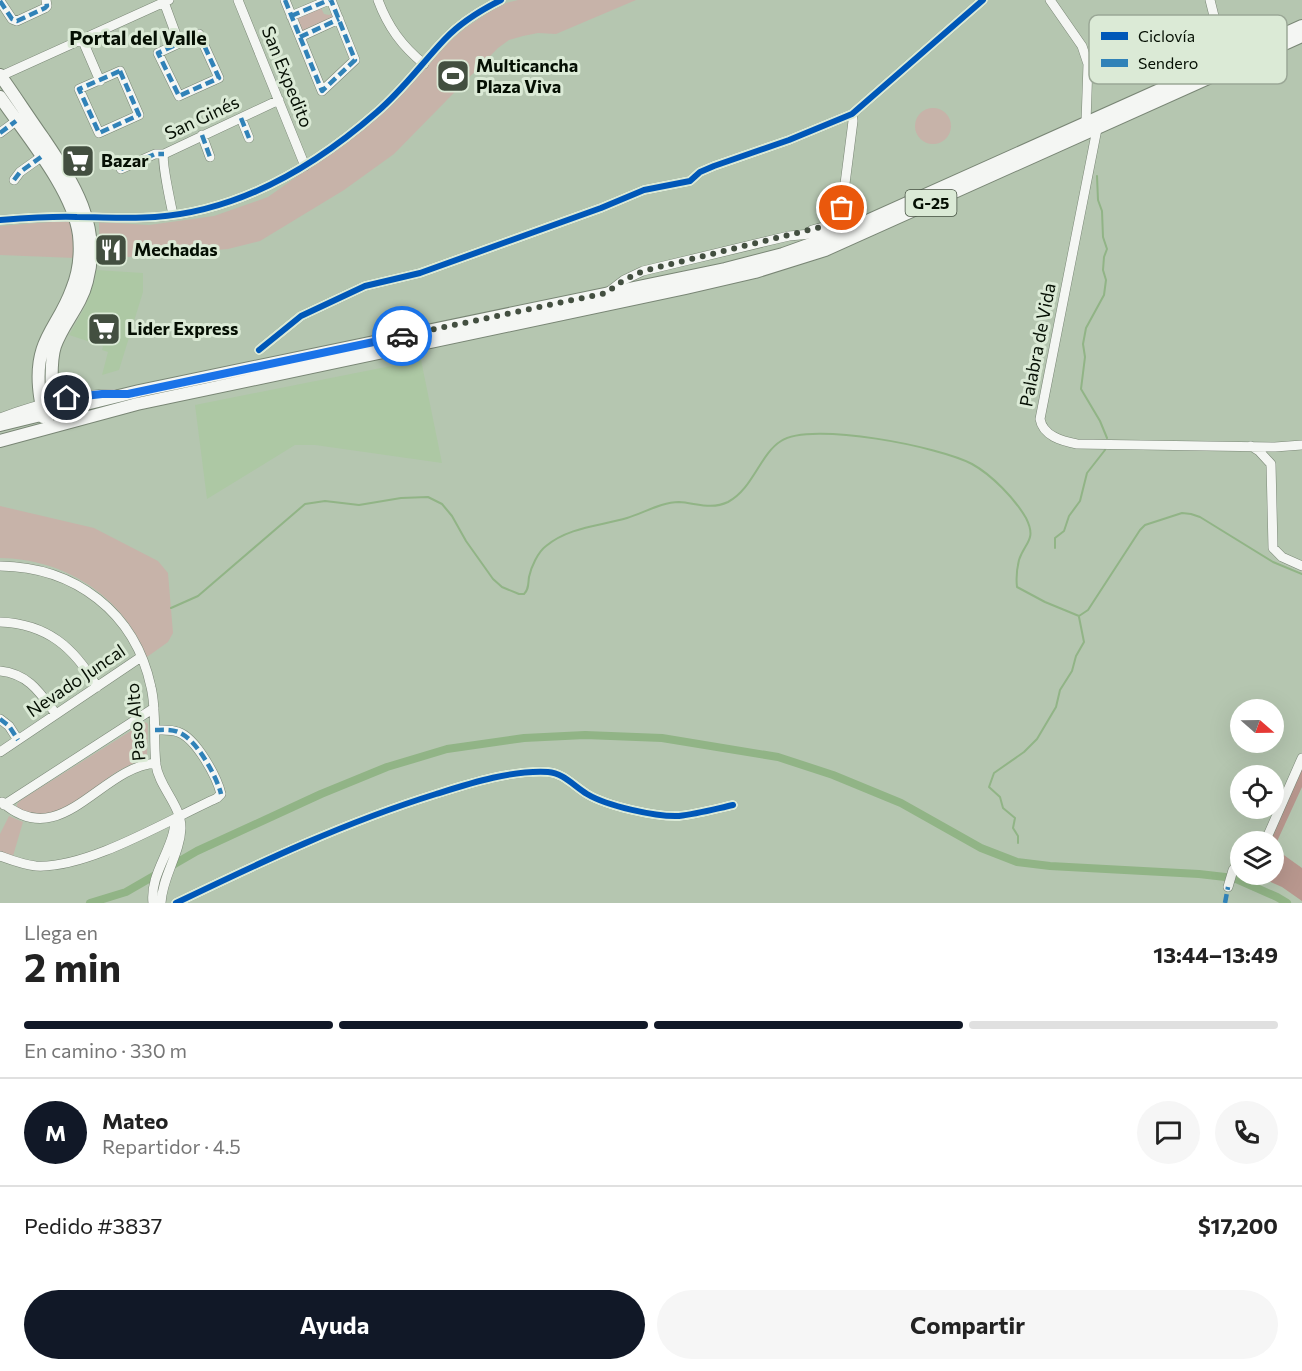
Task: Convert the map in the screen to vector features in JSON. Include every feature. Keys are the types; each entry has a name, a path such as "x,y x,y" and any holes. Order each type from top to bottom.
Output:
{"main road":[{"name":"G-25","path":"1287,33 1302,26"},
{"name":"G-25","path":"1287,42 1302,36"},
{"path":"0,76 66,171 82,202 77,273 69,299 44,345 46,406 58,426"},
{"name":"G-25","path":"0,441 137,404 755,272 825,250 1092,126 1177,84"},
{"name":"G-25","path":"0,425 46,406 128,394 755,262 801,249 1190,84"},
{"path":"0,97 81,217"},
{"path":"0,432 36,422 46,406"}],"street":[{"path":"0,1 12,19 17,21 45,8 46,0"},
{"name":"San Expedito","path":"238,0 305,166"},
{"path":"285,0 291,16 322,91 355,60 339,19 330,0 291,16"},
{"path":"378,0 399,40 424,64"},
{"path":"0,220 81,217 137,218 172,215 242,198 278,182 346,138 402,89 456,29 478,12 501,0"},
{"path":"259,350 302,316 357,290 420,273 601,208 644,190 690,181 700,172 714,166 789,140 852,114 983,0"},
{"path":"1050,0 1082,46 1088,64 1089,80"},
{"path":"1210,0 1214,15"},
{"path":"0,76 166,1 179,43"},
{"path":"300,37 339,19"},
{"path":"199,34 219,78 179,96 158,53 179,43 199,34"},
{"path":"82,39 100,81"},
{"path":"120,71 139,116 99,133 79,89 100,81 120,71"},
{"path":"1089,84 1092,126"},
{"name":"San Ginés","path":"172,215 162,161 164,154 279,100"},
{"path":"606,293 624,280 643,271 789,236 829,225 838,220 842,208 852,114"},
{"path":"241,118 249,138"},
{"path":"0,134 16,121"},
{"name":"Palabra de Vida","path":"1092,126 1040,419 1044,430 1057,438 1077,444 1275,447 1302,445"},
{"path":"202,135 210,157"},
{"path":"121,169 155,154 164,154"},
{"path":"14,180 20,172 41,157"},
{"path":"789,236 821,233 836,235"},
{"path":"0,418 46,406"},
{"path":"1251,446 1271,464"},
{"path":"1275,447 1271,464 1273,548 1282,557 1302,566"},
{"name":"Paso Alto","path":"0,566 35,569 72,581 116,615 132,637 152,689 159,781 178,815"},
{"path":"0,621 31,626 63,643 86,668 97,687"},
{"name":"Nevado Juncal","path":"0,752 141,657"},
{"path":"0,671 23,676 33,683 56,714"},
{"path":"154,708 2,802 19,813 35,818 61,815 129,770 156,763"},
{"path":"0,719 9,726 18,740"},
{"path":"0,856 34,866 72,861 103,851 217,798 221,794 219,787 199,750 189,738 180,732 155,730"},
{"path":"1270,831 1302,758"},
{"path":"176,903 300,845 380,812 461,786 510,775 549,772 572,782 586,794 602,801 631,809 676,816 733,805"},
{"path":"161,903 162,888 180,835 178,815"},
{"path":"152,899 157,874 178,815"},
{"path":"158,825 168,830 168,843"},
{"path":"1228,887 1230,880"}],"shaded area":[{"path":"518,0 636,0 556,34 538,33 509,40 498,48 394,154 344,190 260,241 228,249 129,257 100,257 99,222 149,225 214,216 268,197 369,125 391,106 449,42 464,29 492,10"},
{"path":"320,6 324,14 332,13 334,18 303,33 296,15"},
{"path":"933,108 946,113 951,126 946,139 933,144 920,139 915,126 920,113"},
{"path":"73,220 75,258 0,255 0,226"},
{"name":"Lider Express","path":"96,270 143,273 143,292 119,370 102,375 108,352 102,350 103,346 69,335 85,307 95,280"},
{"path":"421,360 442,463 315,445 295,445 207,499 195,405"},
{"path":"0,506 94,528 158,561 168,573 173,633 168,642 147,657 123,616 89,585 47,565 0,558"},
{"path":"145,722 148,724 145,759 115,773 82,798 57,812 43,815 30,814 17,808 21,800"},
{"path":"1302,769 1302,787 1282,831 1274,831 1279,819 1284,819 1284,808"},
{"path":"9,816 23,822 13,856 0,852 0,834"},
{"path":"1284,855 1302,868 1302,901 1278,885 1284,885"}],"waterway":[{"path":"1097,176 1103,237 1107,249 1103,270 1106,280 1104,295 1086,328 1081,389 1107,438"},
{"path":"171,608 198,596 305,504 325,501 359,505 401,498 428,497 442,504 452,516 466,541 493,579 502,587 524,594 528,588 531,569 538,556 555,540 575,531 627,518 666,504 679,502 710,506 728,502 744,489 767,454 781,441 797,436 819,434 846,435 906,444 956,457 980,469 1009,495 1029,525 1029,540 1018,563 1017,587 1079,616 1088,610 1140,530 1145,525 1182,513 1200,517 1273,562 1302,574"},
{"path":"1055,548 1055,538 1064,531 1069,516 1080,501 1087,473 1105,450"},
{"path":"1018,843 1018,836 1013,828 1015,818 1003,808 1000,797 989,787 994,773 1024,752 1037,739 1056,707 1060,690 1072,671 1076,656 1084,642 1079,617"},
{"path":"90,903 126,892 197,851 321,794 387,767 447,749 524,738 585,735 662,738 778,757 833,775 901,803 981,848 1017,862 1234,878 1287,903"}],"marked path":[{"path":"0,1 12,19 17,21 45,8 46,0"},
{"path":"285,0 322,91 355,60 331,0"},
{"path":"291,16 329,0"},
{"path":"300,37 339,19"},
{"path":"199,34 219,78 179,96 158,53 199,34"},
{"path":"120,71 139,115 99,133 79,89 120,71"},
{"path":"241,118 249,138"},
{"path":"0,133 16,121"},
{"path":"202,135 210,157"},
{"path":"121,169 155,154 164,154"},
{"path":"14,180 20,172 41,157"},
{"path":"0,719 9,726 18,740"},
{"path":"155,730 175,731 192,742 210,768 221,794"},
{"path":"1225,903 1228,887"}],"cycle path":[{"path":"0,220 58,217 155,217 217,206 246,196 301,168 353,132 395,95 451,33 501,0"},
{"path":"259,350 301,316 365,286 420,273 601,208 644,190 690,181 700,172 714,166 789,140 852,114 983,0"},
{"path":"176,903 272,858 369,817 449,790 506,775 534,772 553,773 564,777 596,798 632,810 658,815 679,816 733,805"}],"way so far":[{"path":"402,336 606,293 624,280 643,271 829,225 838,220 842,208"}],"place":[{"name":"Multicancha Plaza Viva","path":"453,76"},
{"name":"Bazar","path":"78,161"},
{"name":"Mechadas","path":"111,250"},
{"name":"Lider Express","path":"104,329"}],"district":[{"name":"Portal del Valle","path":"138,38"}],"route":[{"path":"67,398 78,395 128,394 402,336"}]}
